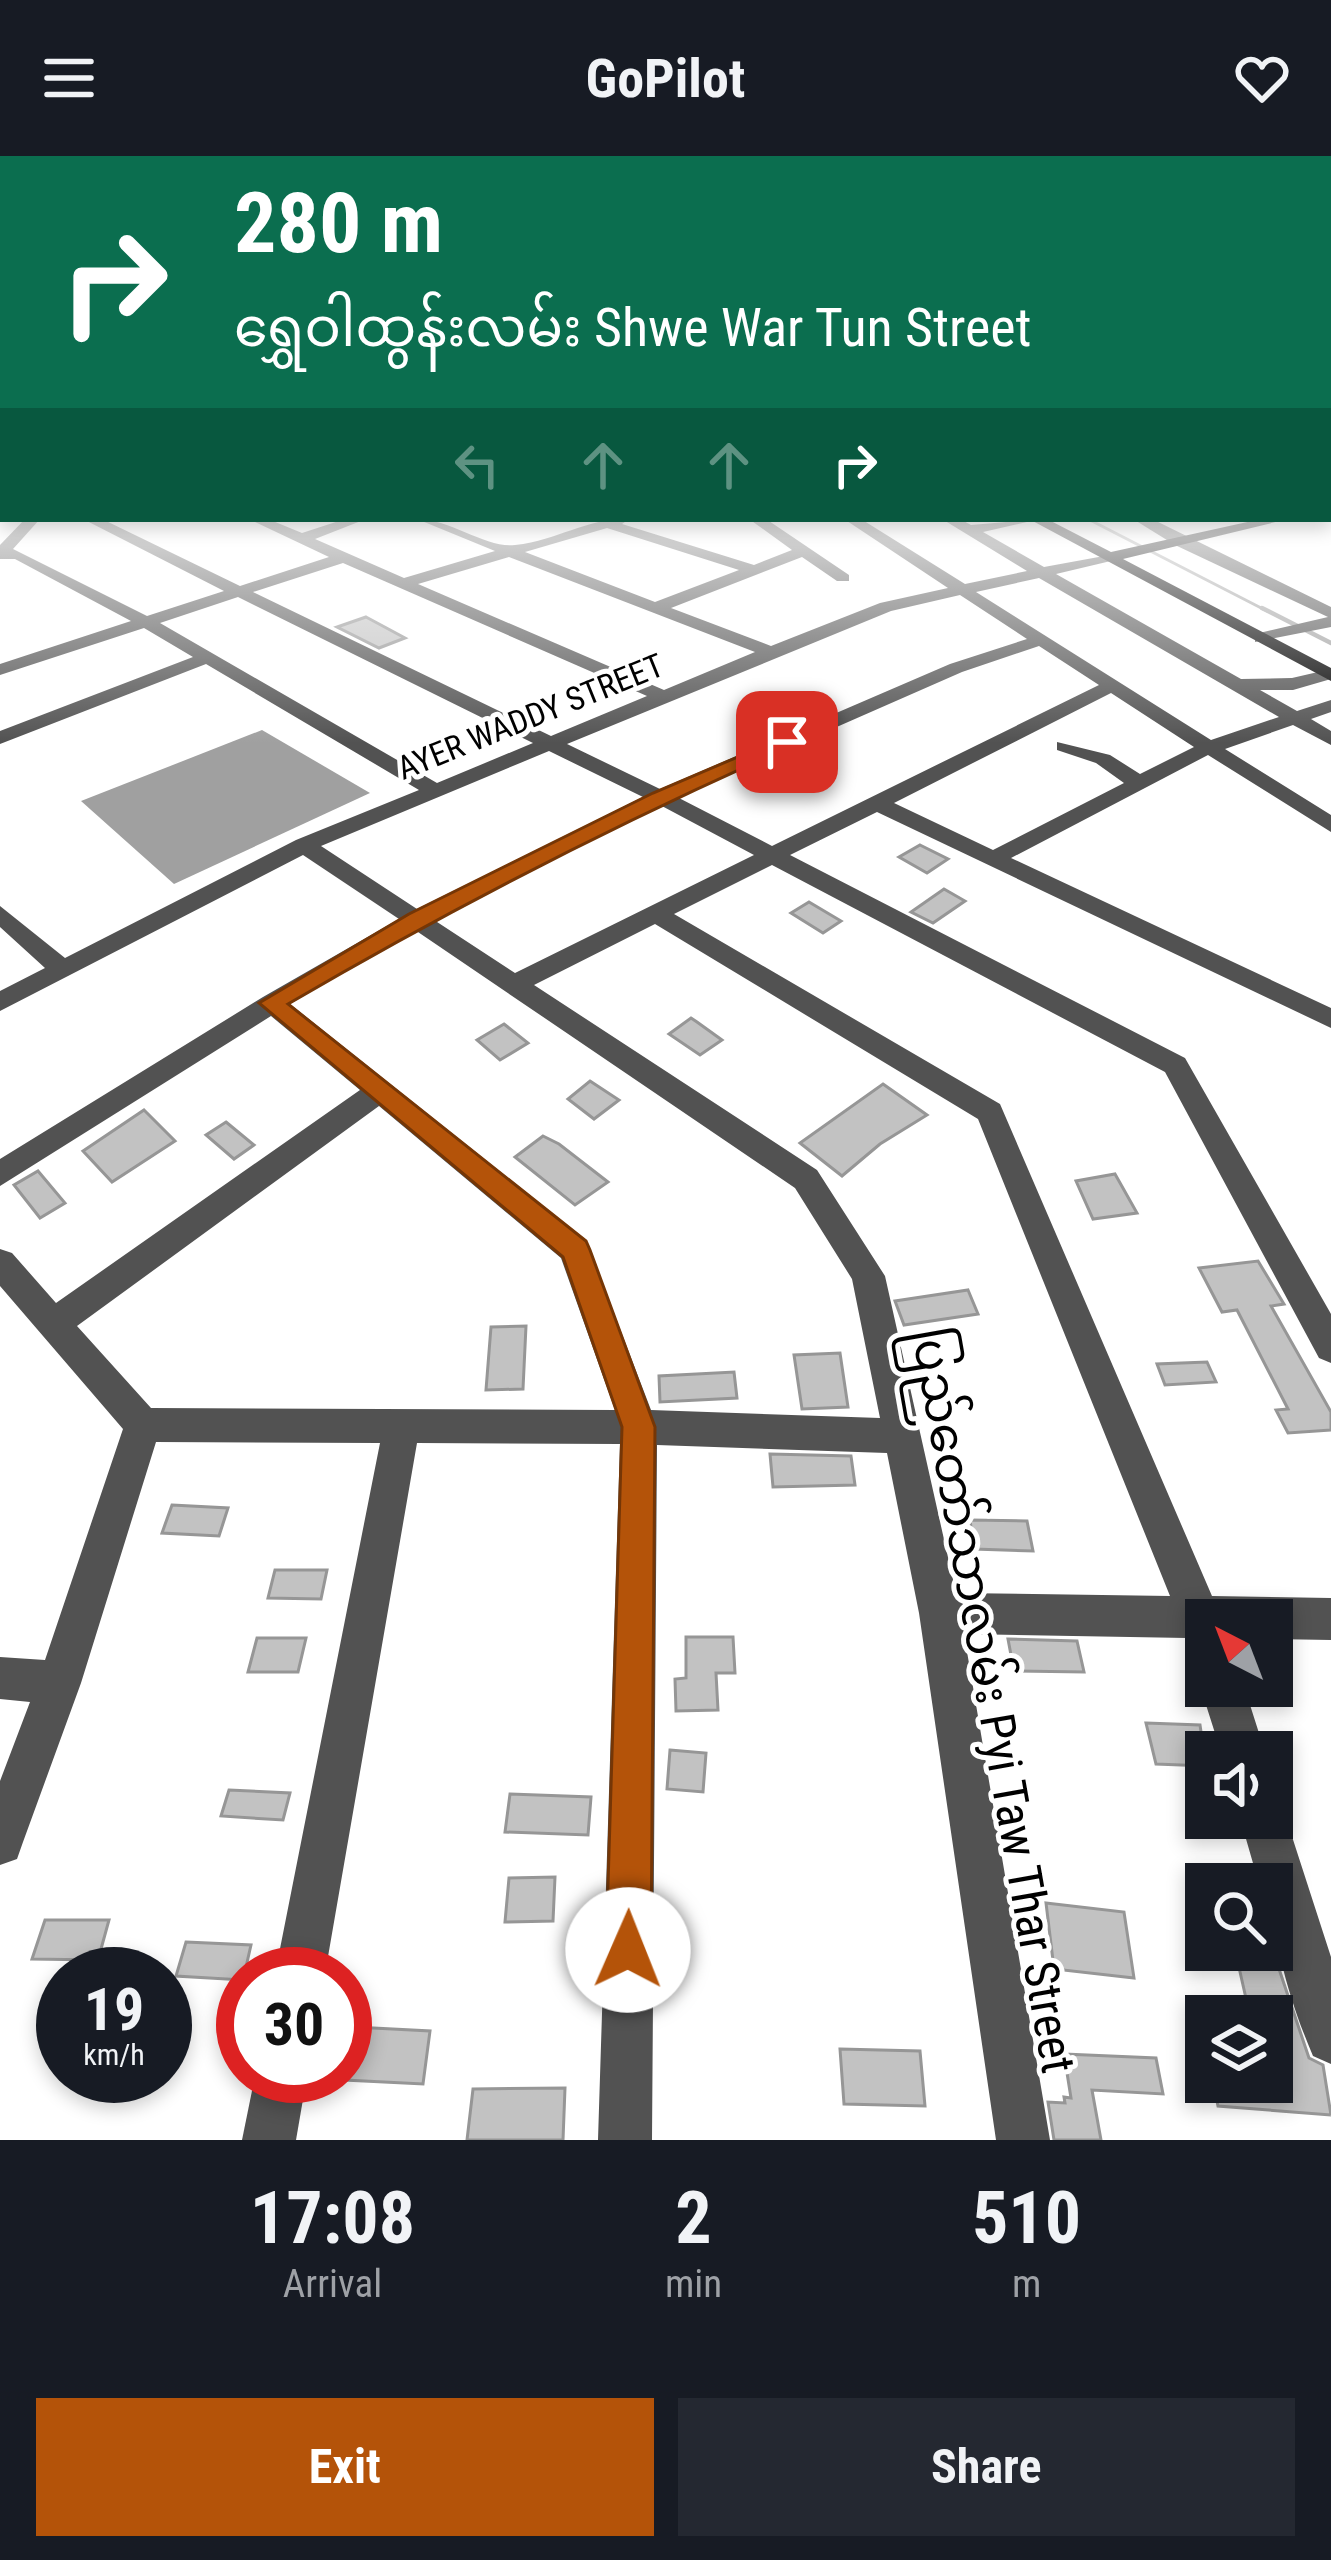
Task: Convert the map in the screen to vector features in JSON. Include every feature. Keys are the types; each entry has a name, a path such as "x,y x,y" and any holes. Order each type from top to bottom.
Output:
{"main road":[{"path":"1113,559 1330,674"}],"street":[{"path":"26,559 144,621 434,790"},
{"path":"175,559 660,797 1175,1065 1331,1347"},
{"path":"0,670 339,559"},
{"path":"348,559 665,697"},
{"path":"403,583 484,559"},
{"path":"529,559 771,652"},
{"path":"721,559 754,570"},
{"path":"657,607 784,559"},
{"path":"815,559 843,578"},
{"path":"916,559 1109,687 1331,825"},
{"path":"1017,559 1331,739"},
{"name":"AYER WADDY STREET","path":"0,1002 304,845 771,652 886,607 1103,559"},
{"path":"1214,559 1328,620"},
{"path":"1220,559 1257,565 1292,580"},
{"path":"1261,638 1328,620"},
{"path":"0,1174 272,1003 417,919 660,797 956,668 1041,640"},
{"path":"0,647 24,662"},
{"path":"0,738 206,658"},
{"path":"1238,685 1293,684 1330,674"},
{"path":"515,984 1109,687"},
{"path":"992,860 1208,748 1331,706"},
{"path":"1064,746 1103,759 1137,782"},
{"path":"876,803 1331,1019"},
{"name":"ပြည်တော်သာလမ်း Pyi Taw Thar Street","path":"304,845 806,1179 868,1276 940,1613 1023,2140"},
{"path":"0,914 62,969"},
{"path":"656,914 991,1112 1193,1599"},
{"path":"272,1003 575,1250 639,1427 625,2140"},
{"path":"53,1324 380,1091"},
{"path":"0,1263 143,1425 639,1427 904,1436"},
{"path":"305,1947 402,1424"},
{"path":"0,1842 59,1683 143,1425"},
{"path":"940,1613 1185,1623"},
{"path":"1293,1620 1331,1619"},
{"path":"0,1678 59,1683"},
{"path":"1269,1839 1331,2038"},
{"path":"268,2140 275,2103"}],"shaded area":[{"path":"262,730 370,793 174,884 81,801"}],"building":[{"path":"366,617 405,638 379,648 337,627"},
{"path":"920,845 948,859 927,873 899,857"},
{"path":"944,889 965,901 933,923 911,912"},
{"path":"809,902 841,921 823,933 791,913"},
{"path":"691,1018 722,1040 700,1055 669,1034"},
{"path":"504,1024 528,1043 500,1060 477,1040"},
{"path":"590,1081 619,1100 594,1119 568,1099"},
{"path":"883,1084 927,1115 880,1144 842,1176 800,1143"},
{"path":"144,1110 175,1141 112,1182 83,1151"},
{"path":"226,1122 254,1145 234,1159 206,1135"},
{"path":"543,1136 608,1182 575,1205 515,1157"},
{"path":"38,1171 65,1203 40,1218 14,1185"},
{"path":"1115,1174 1137,1213 1093,1219 1076,1181"},
{"path":"1258,1261 1284,1304 1271,1306 1331,1412 1331,1430 1288,1433 1276,1410 1288,1409 1237,1310 1222,1312 1199,1268"},
{"path":"968,1290 978,1314 904,1325 895,1301"},
{"path":"526,1326 523,1389 486,1390 491,1327"},
{"path":"840,1353 848,1407 802,1409 794,1355"},
{"path":"1207,1362 1216,1382 1165,1385 1157,1364"},
{"path":"734,1372 737,1398 660,1402 659,1376"},
{"path":"770,1454 851,1456 855,1485 773,1487"},
{"path":"172,1505 228,1508 219,1536 162,1533"},
{"path":"970,1520 1027,1521 1033,1551 974,1549"},
{"path":"275,1570 327,1570 321,1599 268,1598"},
{"path":"686,1637 733,1637 735,1673 716,1673 718,1710 676,1711 675,1679 686,1678"},
{"path":"257,1638 306,1638 298,1672 248,1672"},
{"path":"1008,1639 1077,1641 1084,1672 1014,1671"},
{"path":"1146,1723 1200,1725 1201,1731 1185,1731 1185,1765 1156,1764"},
{"path":"670,1750 706,1753 703,1792 667,1789"},
{"path":"229,1790 290,1793 283,1820 221,1816"},
{"path":"510,1794 591,1797 588,1835 505,1832"},
{"path":"555,1877 553,1921 505,1922 509,1878"},
{"path":"1046,1903 1124,1912 1134,1978 1054,1969"},
{"path":"45,1920 109,1920 102,1947 36,1947"},
{"path":"186,1942 251,1945 216,1947 216,1978 192,1977 192,1947 185,1947"},
{"path":"1240,1971 1280,1971 1288,1995 1245,1995"},
{"path":"1293,2011 1309,2058 1323,2065 1331,2115 1218,2106 1293,2103"},
{"path":"372,2028 430,2031 423,2084 372,2081"},
{"path":"840,2049 920,2051 925,2106 844,2104"},
{"path":"1064,2054 1156,2058 1163,2094 1092,2090 1101,2140 1054,2140 1048,2102 1065,2103 1064,2097 1071,2098"},
{"path":"565,2088 563,2140 467,2140 473,2089"}],"waterway":[{"path":"1165,559 1267,611"},
{"path":"1262,608 1331,643"}],"route":[{"path":"628,1950 639,1427 575,1250 272,1003 417,919 660,797 787,742"}]}
